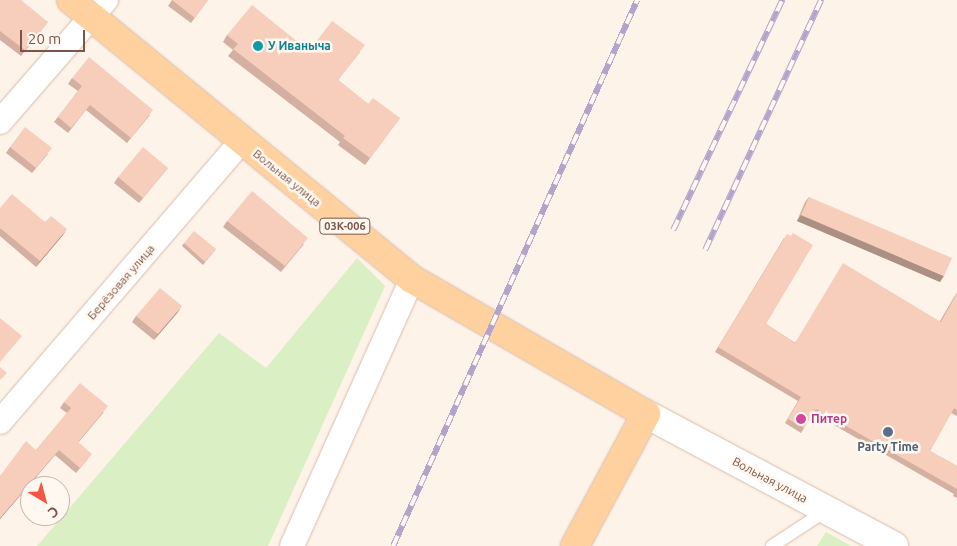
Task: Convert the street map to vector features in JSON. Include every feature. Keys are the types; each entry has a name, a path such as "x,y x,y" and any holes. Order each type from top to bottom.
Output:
{"main road":[{"name":"Вольная улица","path":"71,0 99,8 242,141 412,279 646,414"},
{"path":"575,546 646,414"}],"street":[{"path":"0,122 99,8"},
{"name":"Берёзовая улица","path":"0,422 242,141"},
{"path":"292,546 412,279"},
{"name":"Вольная улица","path":"646,414 894,546"}],"lane":[{"path":"772,546 827,510"}],"green space":[{"path":"357,258 385,286 268,546 37,546 54,526 70,526 70,507 219,333 266,368"},
{"path":"826,532 851,546 817,546"}],"building":[{"path":"0,0 21,0 48,22 25,50 0,31"},
{"path":"172,0 208,0 195,18"},
{"path":"252,5 309,51 332,21 365,45 338,80 368,104 373,98 400,118 370,158 343,138 345,136 233,49 238,44 227,35"},
{"path":"89,57 153,110 131,138 90,105 71,128 58,117 82,86 72,78"},
{"path":"25,127 52,148 36,168 10,147"},
{"path":"143,147 168,168 143,198 118,177"},
{"path":"252,191 308,238 285,266 227,221"},
{"path":"12,194 45,222 51,216 67,229 40,261 0,228 0,208"},
{"path":"809,197 952,258 944,276 801,215"},
{"path":"194,231 216,249 205,262 184,243"},
{"path":"793,233 813,245 766,324 795,343 843,263 941,322 957,293 957,410 954,408 930,451 957,466 957,489 816,409 804,428 788,419 801,397 718,347 787,234 791,236"},
{"path":"160,288 182,306 158,334 136,316"},
{"path":"0,318 22,336 0,362"},
{"path":"0,367 7,373 0,380"},
{"path":"80,383 108,406 78,442 92,454 80,468 59,450 36,476 20,476 20,495 0,518 0,476 26,441 36,450 71,408 64,402"}],"railway":[{"path":"393,546 637,0"},
{"path":"673,230 782,0"},
{"path":"705,250 821,0"}],"place":[{"name":"У Иваныча","path":"258,46"},
{"name":"Питер","path":"801,419"},
{"name":"Party Time","path":"888,432"}]}
